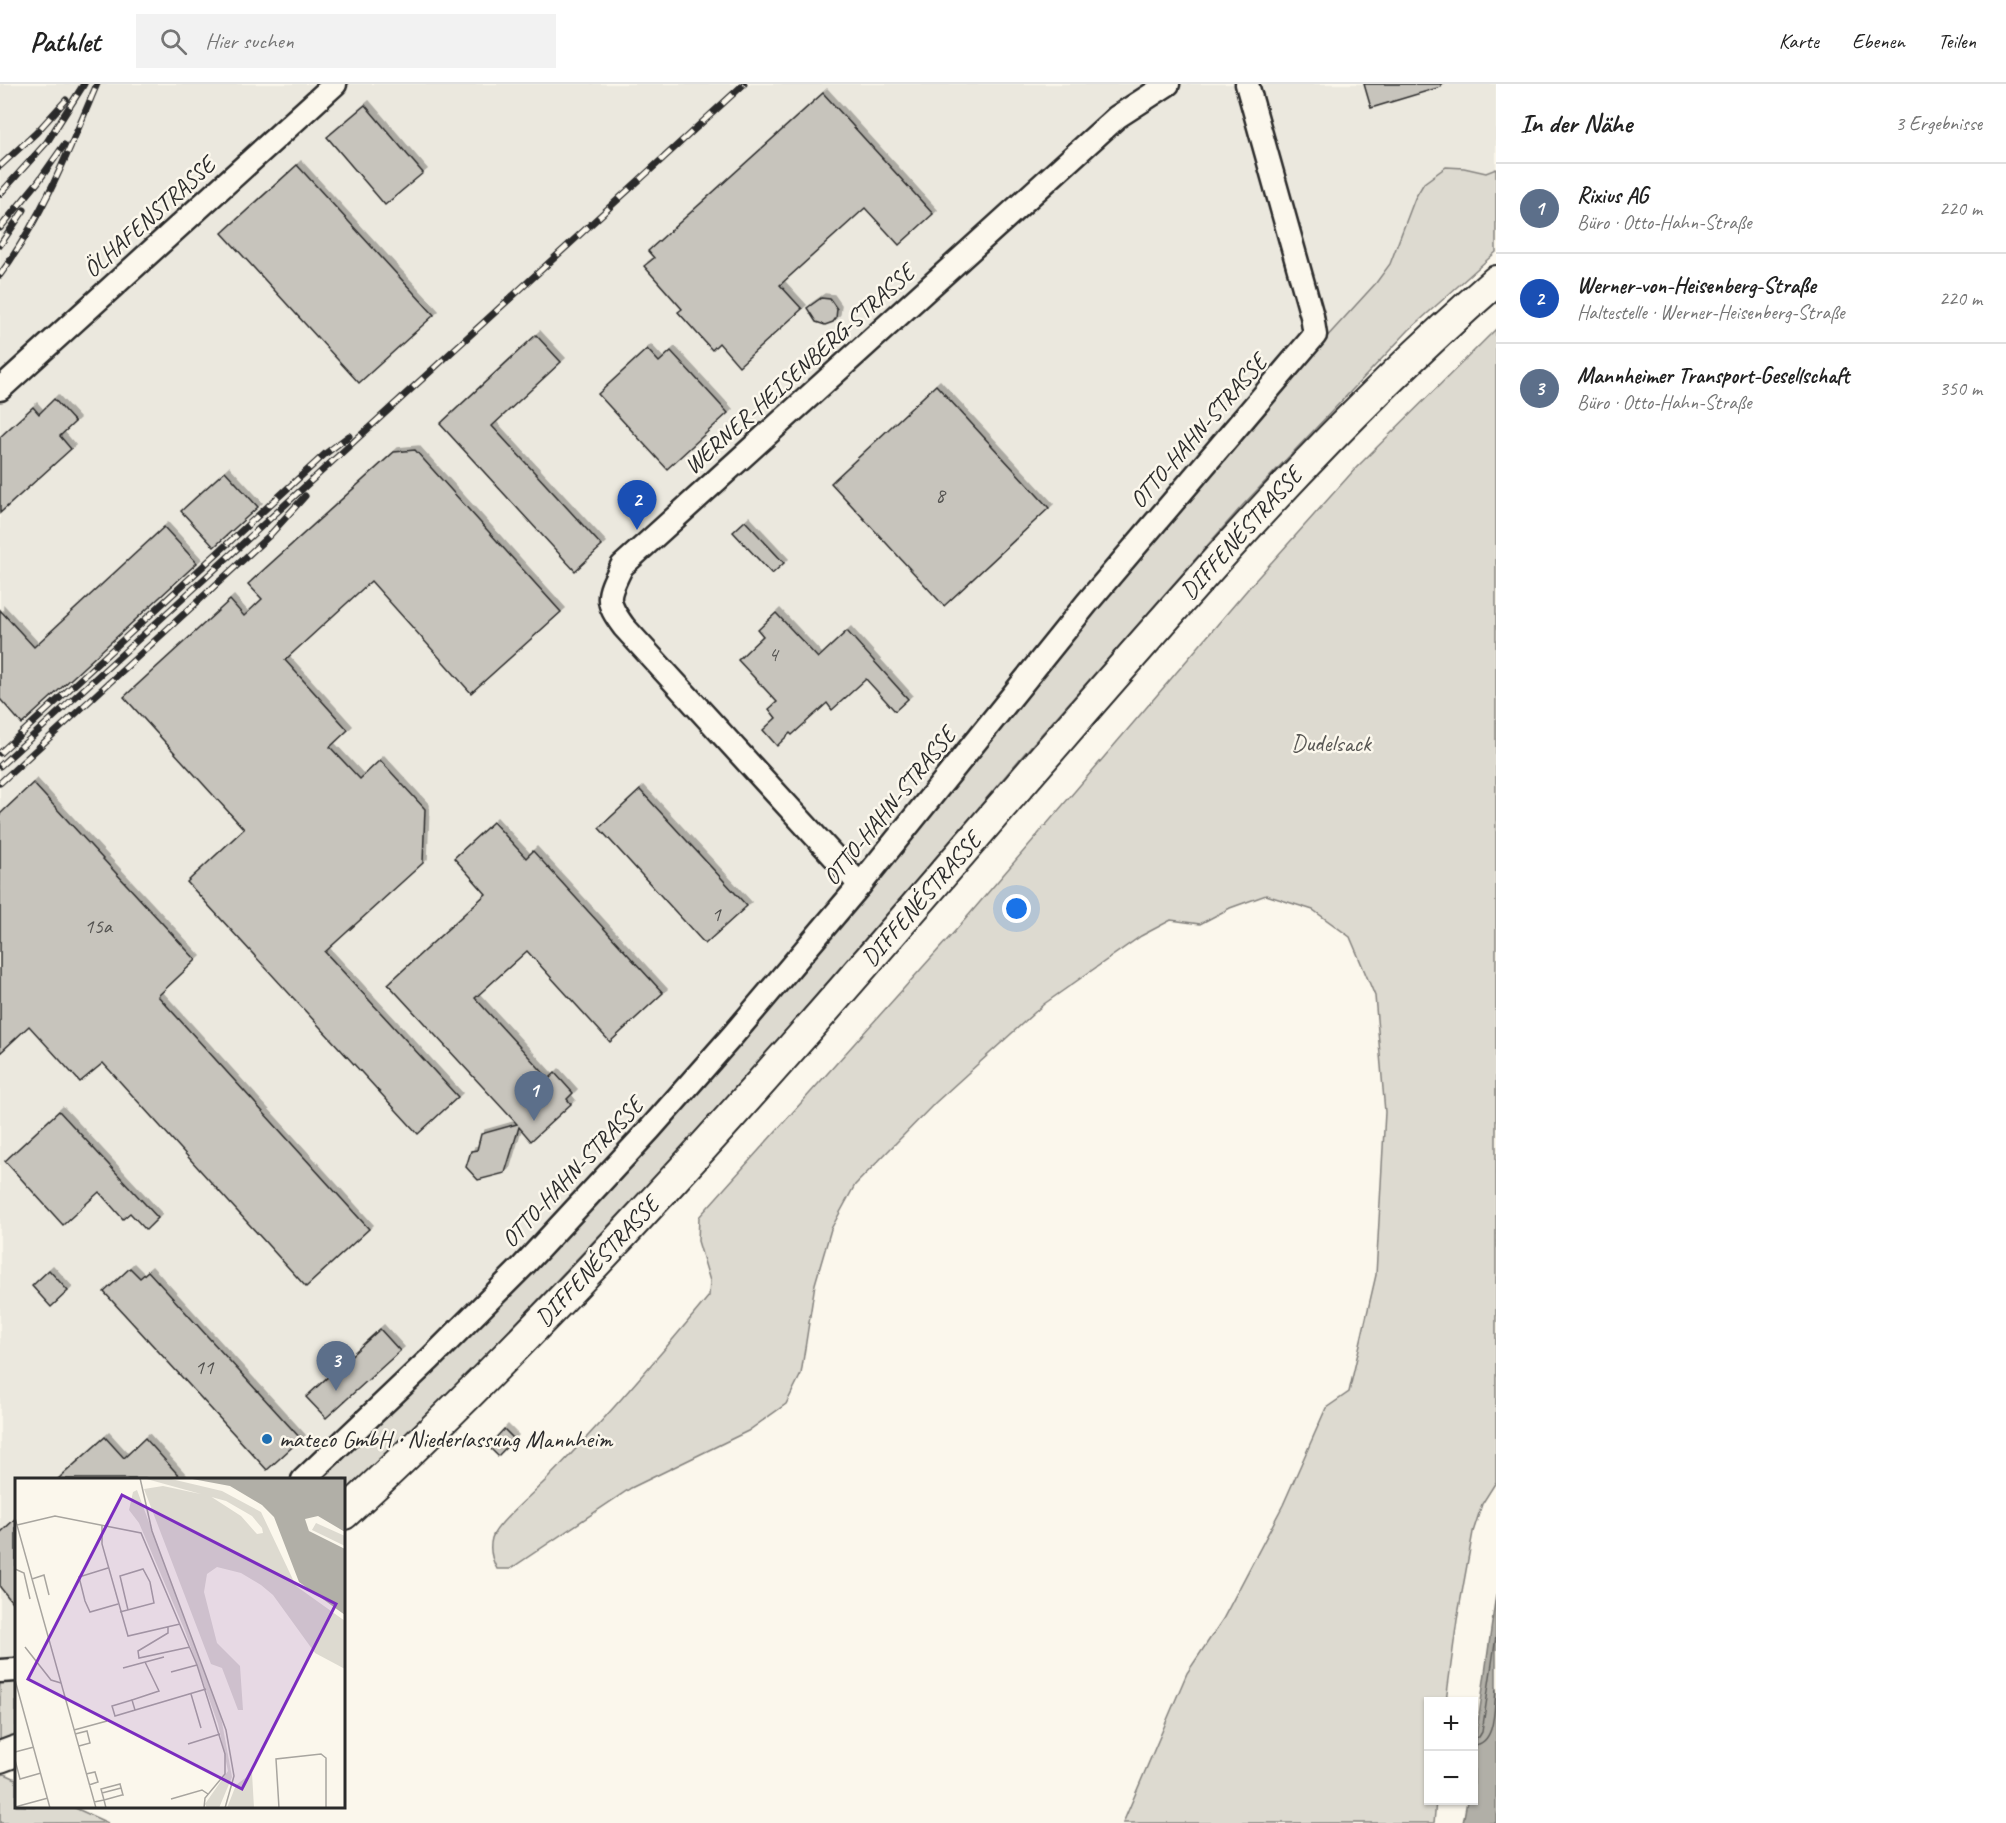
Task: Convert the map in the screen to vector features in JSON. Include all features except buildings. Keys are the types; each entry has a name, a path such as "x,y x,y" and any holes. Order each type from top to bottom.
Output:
{"main road":[{"name":"DIFFENÉSTRASSE","path":"345,1513 556,1307 643,1215 828,1007 1176,605 1280,490 1367,400 1443,327 1496,281"},
{"path":"0,1757 15,1751"}],"street":[{"name":"ÖLHAFENSTRASSE","path":"0,389 335,84"},
{"name":"WERNER-HEISENBERG-STRASSE","path":"860,885 624,627 611,609 611,588 622,566 1108,124 1168,84"},
{"name":"OTTO-HAHN-STRASSE","path":"304,1478 430,1359 523,1266 650,1129 860,885 1087,603 1315,335 1312,316 1247,84"},
{"path":"0,1671 15,1670"}],"shaded area":[{"path":"0,84 1496,84 1496,169 1486,173 1464,168 1402,237 1390,264 1376,283 1272,397 914,829 830,938 765,1011 318,1478 15,1478 15,1681 0,1682"}],"green space":[{"path":"1446,167 1486,173 1496,169 1496,252 1409,330 1242,506 1024,754 761,1060 678,1152 451,1392 345,1494 345,1478 319,1478 765,1011 830,938 914,829 1272,397 1376,283 1390,264 1415,198 1424,183"},
{"name":"Dudelsack","path":"1496,329 1496,1482 1482,1504 1473,1532 1457,1620 1447,1697 1424,1697 1424,1805 1436,1805 1434,1823 1123,1823 1187,1673 1223,1619 1283,1505 1326,1408 1349,1392 1376,1275 1385,1112 1375,996 1350,937 1313,910 1266,895 1230,908 1200,924 1171,920 1141,936 1044,1004 935,1103 855,1185 831,1229 815,1284 801,1374 786,1404 748,1431 631,1488 510,1569 497,1569 491,1554 491,1542 495,1532 590,1434 709,1296 710,1281 698,1241 699,1217 956,930 1253,583 1356,468"},
{"path":"15,1681 15,1735 0,1742 0,1682"},
{"path":"5,1774 15,1779 15,1808 75,1808 108,1823 0,1823 0,1775"}],"water":[{"path":"1496,1594 1496,1823 1463,1823 1466,1805 1478,1805 1478,1723"}],"railway":[{"path":"0,194 47,142 84,84"},
{"path":"0,275 42,206 97,84"},
{"path":"0,766 744,84"},
{"path":"0,166 36,133 66,100"},
{"path":"0,228 38,182 64,145"},
{"path":"0,245 24,210"},
{"path":"0,753 325,454 349,436"},
{"path":"0,783 270,535 305,496"}],"place":[{"name":"Werner-von-Heisenberg-Straße","path":"637,530"},
{"name":"Rixius AG","path":"534,1121"},
{"name":"Mannheimer Transport-Gesellschaft","path":"336,1391"},
{"name":"mateco GmbH • Niederlassung Mannheim","path":"267,1439"}]}
